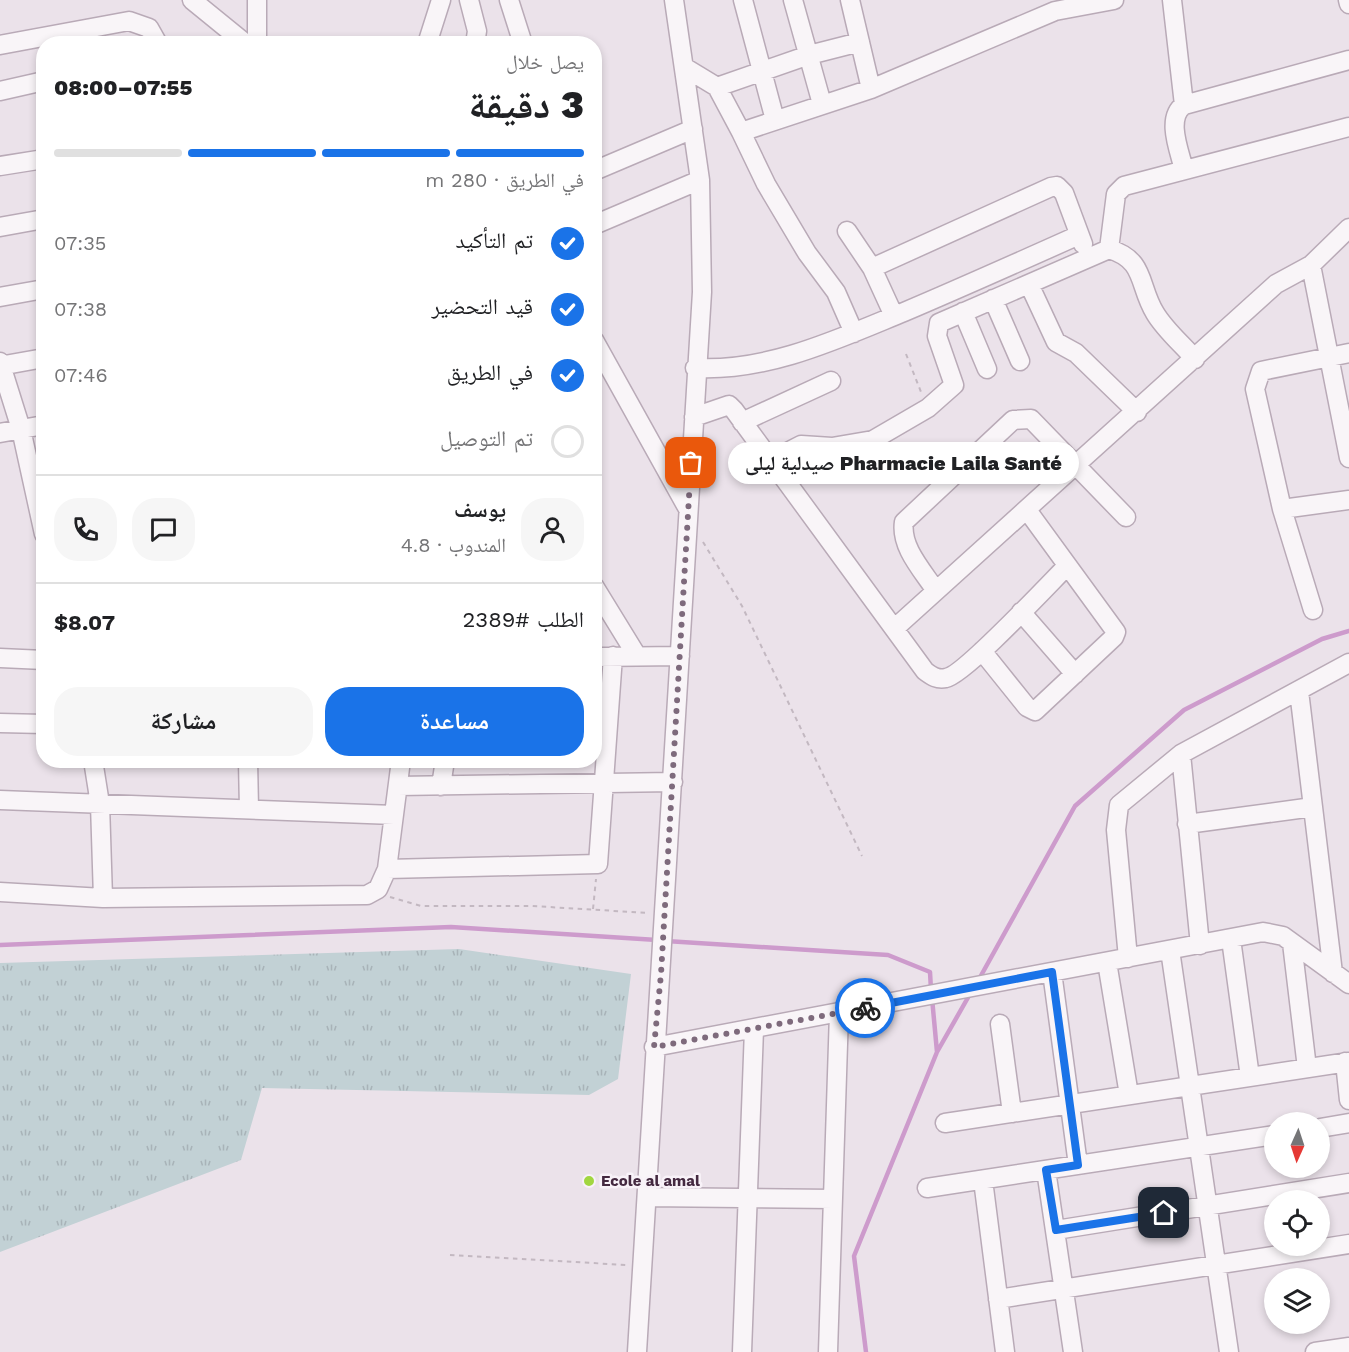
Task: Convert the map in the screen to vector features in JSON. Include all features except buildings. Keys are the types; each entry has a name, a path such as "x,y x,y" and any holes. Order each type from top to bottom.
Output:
{"street":[{"path":"192,0 236,36"},
{"path":"257,0 257,36"},
{"path":"430,36 441,0"},
{"path":"469,0 476,36"},
{"path":"509,0 520,36"},
{"path":"636,1352 673,782 695,368 702,292 699,180 674,0"},
{"path":"743,0 775,120"},
{"path":"793,0 822,104"},
{"path":"850,0 871,89"},
{"path":"741,132 871,89 1054,5 1114,0"},
{"path":"1172,0 1184,105"},
{"path":"48,36 129,21 149,28 154,36"},
{"path":"0,45 36,38"},
{"path":"717,87 809,55 860,42"},
{"path":"1184,170 1174,125 1175,115 1184,105 1349,60"},
{"path":"684,67 717,87 766,184 807,253 836,292 854,333"},
{"path":"0,91 36,83"},
{"path":"1109,249 1116,194 1119,189 1349,127"},
{"path":"602,168 693,129"},
{"path":"0,166 36,160"},
{"path":"602,222 699,180"},
{"path":"872,268 1057,186 1064,193 1088,257"},
{"path":"0,227 36,220"},
{"path":"895,628 1137,412 1276,284 1311,265 1349,228"},
{"path":"847,231 872,268 894,316"},
{"path":"695,368 719,369 743,365 828,345 1079,236"},
{"path":"770,461 807,444 832,447 873,440 928,408 954,385 937,336 937,326 963,312 1109,249 1124,254 1134,262 1155,313 1195,359"},
{"path":"1311,265 1349,458"},
{"path":"1029,284 1056,342 1076,352 1137,412"},
{"path":"0,297 36,290"},
{"path":"993,299 1020,361"},
{"path":"963,312 987,369"},
{"path":"1313,610 1282,509 1256,403 1257,381 1261,371 1349,353"},
{"path":"602,355 688,515"},
{"path":"36,359 1,365 21,429 36,497"},
{"path":"742,422 831,381"},
{"path":"694,417 729,405 895,628 925,672 936,678 949,678 982,651 1067,566"},
{"path":"936,591 906,544 902,531 904,522 1013,420 1031,419 1126,517"},
{"path":"0,433 36,426"},
{"path":"1282,509 1349,500"},
{"path":"982,651 1031,710 1040,708 1114,637 1116,632 1027,510"},
{"path":"602,599 637,656"},
{"path":"1021,612 1075,674"},
{"path":"602,657 680,656"},
{"path":"602,711 613,657"},
{"path":"0,658 36,660"},
{"path":"1128,958 1116,816 1119,805 1181,754 1349,663"},
{"path":"1299,691 1333,973"},
{"path":"0,723 36,724"},
{"path":"387,869 598,864 603,784 602,750"},
{"path":"1181,754 1200,945"},
{"path":"94,768 100,804 102,898"},
{"path":"248,768 249,809"},
{"path":"0,892 102,898 366,895 378,889 387,869 400,768"},
{"path":"441,786 444,768"},
{"path":"398,786 673,782"},
{"path":"0,800 394,815"},
{"path":"1187,824 1313,807"},
{"path":"654,1047 1269,932 1276,933 1292,943 1349,984"},
{"path":"1231,939 1251,1077"},
{"path":"1292,943 1307,1068"},
{"path":"1170,950 1229,1352"},
{"path":"1107,962 1129,1095"},
{"path":"1052,972 1078,1165"},
{"path":"828,1352 838,1013"},
{"path":"1000,1024 1012,1113"},
{"path":"742,1352 754,1029"},
{"path":"945,1123 1347,1062 1349,1100"},
{"path":"1330,1126 1349,1123"},
{"path":"927,1188 1264,1137"},
{"path":"1046,1170 1073,1352"},
{"path":"983,1180 1005,1352"},
{"path":"1056,1230 1349,1183"},
{"path":"647,1197 833,1199"},
{"path":"998,1299 1349,1244"},
{"path":"1315,1352 1349,1347"}],"path":[{"path":"906,354 928,408"},
{"path":"688,515 742,606 862,856"},
{"path":"593,909 598,864"},
{"path":"378,889 394,901 422,906 532,906 593,909 664,921"},
{"path":"450,1255 641,1266"}],"green space":[{"path":"459,949 631,974 618,1079 589,1095 262,1088 241,1160 0,1252 0,963"}],"waterway":[{"path":"978,981 1075,806 1184,710 1322,639 1349,631"},
{"path":"0,945 451,927 657,940"},
{"path":"666,941 888,955 930,972 931,990"},
{"path":"866,1352 854,1256 937,1052 970,994"},
{"path":"932,998 937,1052"}],"way so far":[{"path":"691,463 661,974 654,1047 865,1008"}],"place":[{"name":"Pharmacie Laila Santé صيدلية ليلى","path":"691,463"},
{"name":"Ecole al amal","path":"589,1181"}],"route":[{"path":"865,1008 1052,972 1078,1165 1046,1170 1056,1230 1164,1213"}]}
